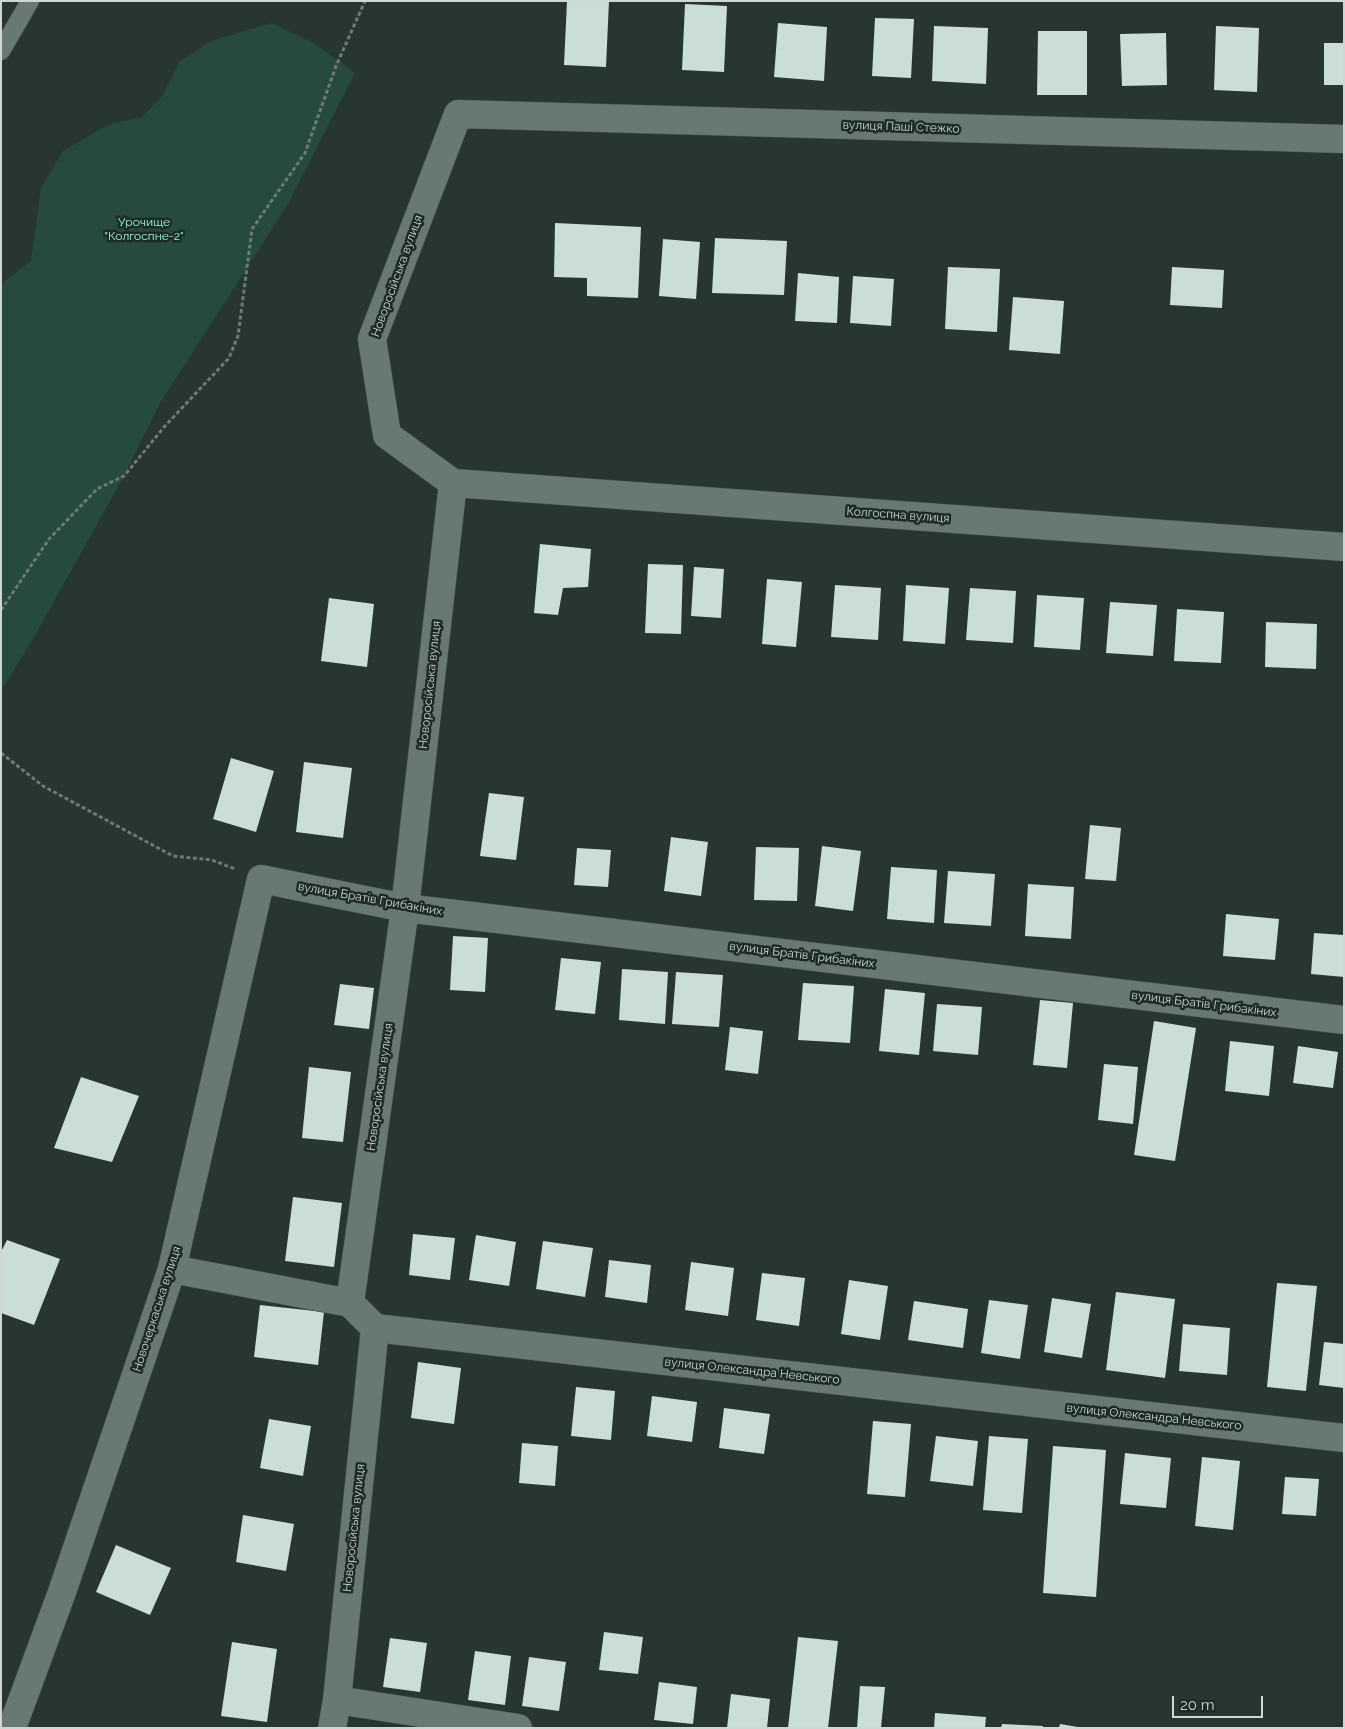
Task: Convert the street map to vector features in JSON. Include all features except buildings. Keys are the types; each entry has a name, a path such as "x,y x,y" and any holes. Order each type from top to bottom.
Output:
{"street":[{"name":"вулиця Паші Стежко","path":"458,114 1344,139"},
{"name":"Новоросійська вулиця","path":"350,1303 405,908 453,483 387,435 372,339 458,114"},
{"name":"Колгоспна вулиця","path":"453,483 1344,547"},
{"name":"вулиця Братів Грибакіних","path":"261,879 405,908 1344,1020"},
{"name":"Новочеркаська вулиця","path":"12,1728 62,1592 172,1270 261,879"},
{"path":"172,1270 350,1303 375,1328"},
{"name":"Новоросійська вулиця","path":"332,1728 337,1700 375,1328"},
{"name":"вулиця Олександра Невського","path":"375,1328 1344,1438"},
{"path":"337,1700 518,1728"}],"lane":[{"path":"1,51 30,1"}],"path":[{"path":"1,610 49,539 98,489 124,476 165,426 229,358 238,336 252,229 305,153 336,66 364,1"},
{"path":"1,753 43,786 173,856 212,860 261,879"}],"green space":[{"name":"Урочище \"Колгоспне-2\"","path":"272,23 315,44 355,73 288,204 160,403 124,476 34,637 1,691 1,284 31,261 41,188 63,151 110,124 142,117 163,95 179,62 211,41"}]}
